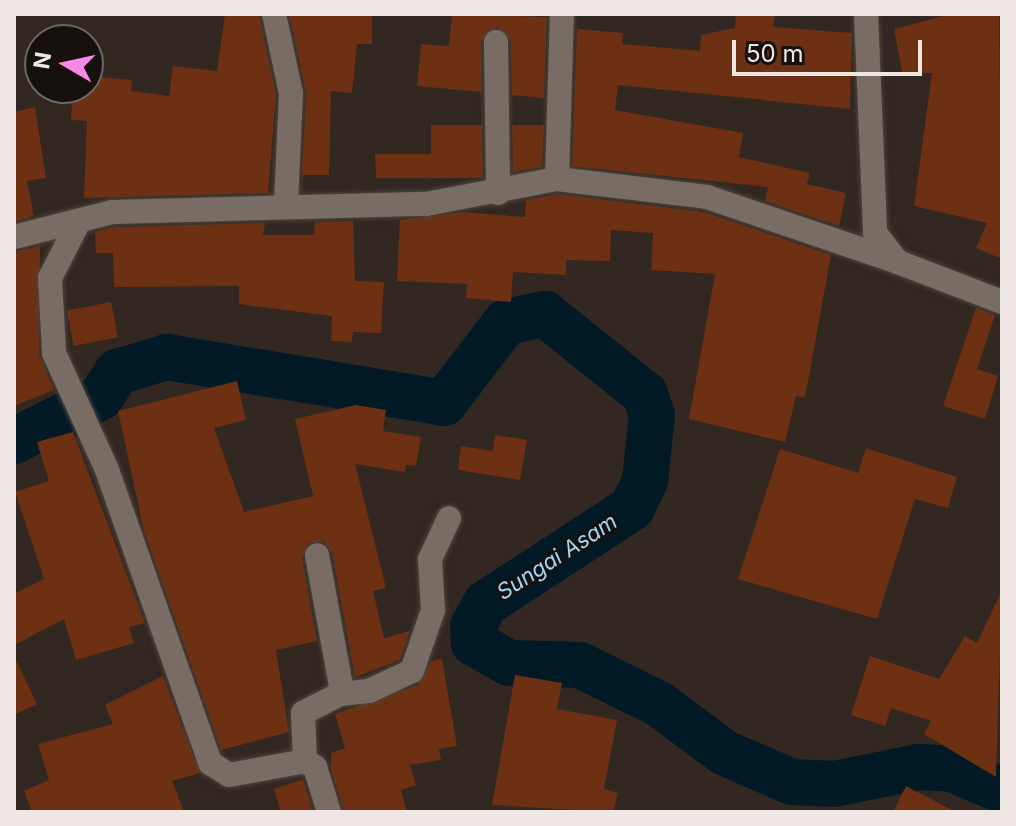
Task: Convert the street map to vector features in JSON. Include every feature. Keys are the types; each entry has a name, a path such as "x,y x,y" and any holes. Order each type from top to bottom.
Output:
{"street":[{"path":"274,14 291,93 286,204"},
{"path":"557,179 562,14"},
{"path":"866,14 875,233 898,262"},
{"path":"496,42 498,193"},
{"path":"14,237 77,225 112,212 286,204 426,204 498,193 557,179 707,197 898,262 1002,302"},
{"path":"77,225 62,246 48,297 54,353 67,388 90,429 210,763 229,775 305,761 315,767 329,812"},
{"path":"305,761 303,713 340,694 369,691 412,671 433,610 433,550 449,518"},
{"path":"317,555 340,694"}],"building":[{"path":"225,14 259,14 276,94 268,193 84,198 87,121 71,120 72,104 104,104 104,77 132,80 131,91 169,96 173,66 217,71"},
{"path":"289,14 372,14 372,44 357,44 352,93 331,91 329,175 302,175 306,93"},
{"path":"452,14 547,17 544,98 512,95 511,41 497,27 481,41 482,92 417,86 421,44 449,46"},
{"path":"736,14 775,14 773,27 852,33 850,109 618,85 615,110 743,133 739,157 810,173 807,184 846,193 839,226 765,201 768,187 572,166 577,29 623,33 622,44 700,51 701,35 735,28"},
{"path":"951,14 999,14 1002,259 976,248 987,223 914,206 932,73 902,72 894,29"},
{"path":"35,107 46,178 27,181 34,216 14,222 14,112"},
{"path":"431,125 482,125 483,178 376,178 375,154 431,154"},
{"path":"512,125 544,125 542,167 513,172"},
{"path":"558,194 704,212 831,255 805,398 796,396 785,442 689,419 715,274 651,270 653,233 611,230 610,261 566,260 566,275 513,272 511,302 466,298 467,284 397,281 400,220 462,212 525,217 526,200"},
{"path":"353,221 355,281 384,282 381,333 353,332 352,342 331,341 332,316 239,304 239,286 114,287 113,253 96,253 95,232 114,227 265,223 263,235 314,235 315,222"},
{"path":"40,246 39,354 54,390 14,406 14,252"},
{"path":"111,302 118,337 74,346 67,311"},
{"path":"976,308 995,315 977,369 998,376 985,419 943,406"},
{"path":"237,381 246,420 214,428 244,512 313,496 295,419 356,405 386,410 383,431 421,437 416,466 406,465 405,472 355,464 386,588 373,591 384,638 410,631 400,660 355,677 332,552 323,541 308,543 302,558 317,641 276,650 289,732 221,750 144,531 118,411"},
{"path":"73,432 145,623 129,627 134,643 76,660 64,619 14,645 14,594 44,579 15,492 49,481 37,442"},
{"path":"495,435 527,440 520,480 458,470 461,446 493,451"},
{"path":"866,448 957,477 948,508 915,499 877,619 738,579 780,449 858,473"},
{"path":"1002,590 996,777 924,734 931,721 891,708 885,726 851,715 870,656 939,679 965,636 977,643"},
{"path":"14,656 37,704 14,715"},
{"path":"442,659 457,746 439,749 441,760 410,765 416,785 401,790 407,812 344,812 331,769 331,753 345,748 335,714 418,685 431,661"},
{"path":"515,675 562,683 557,709 617,720 604,789 618,793 613,812 492,805"},
{"path":"163,676 200,773 172,781 184,812 32,812 24,791 49,780 38,744 113,724 105,705"},
{"path":"303,779 313,812 281,812 274,789"},
{"path":"906,786 956,812 893,812"}],"waterway":[{"name":"Sungai Asam","path":"14,441 101,397 117,372 167,357 444,403 506,322 545,314 645,394 652,415 645,481 632,508 486,603 473,626 474,643 509,663 580,665 659,704 725,753 792,782 834,784 918,767 952,769 1002,790"}]}
